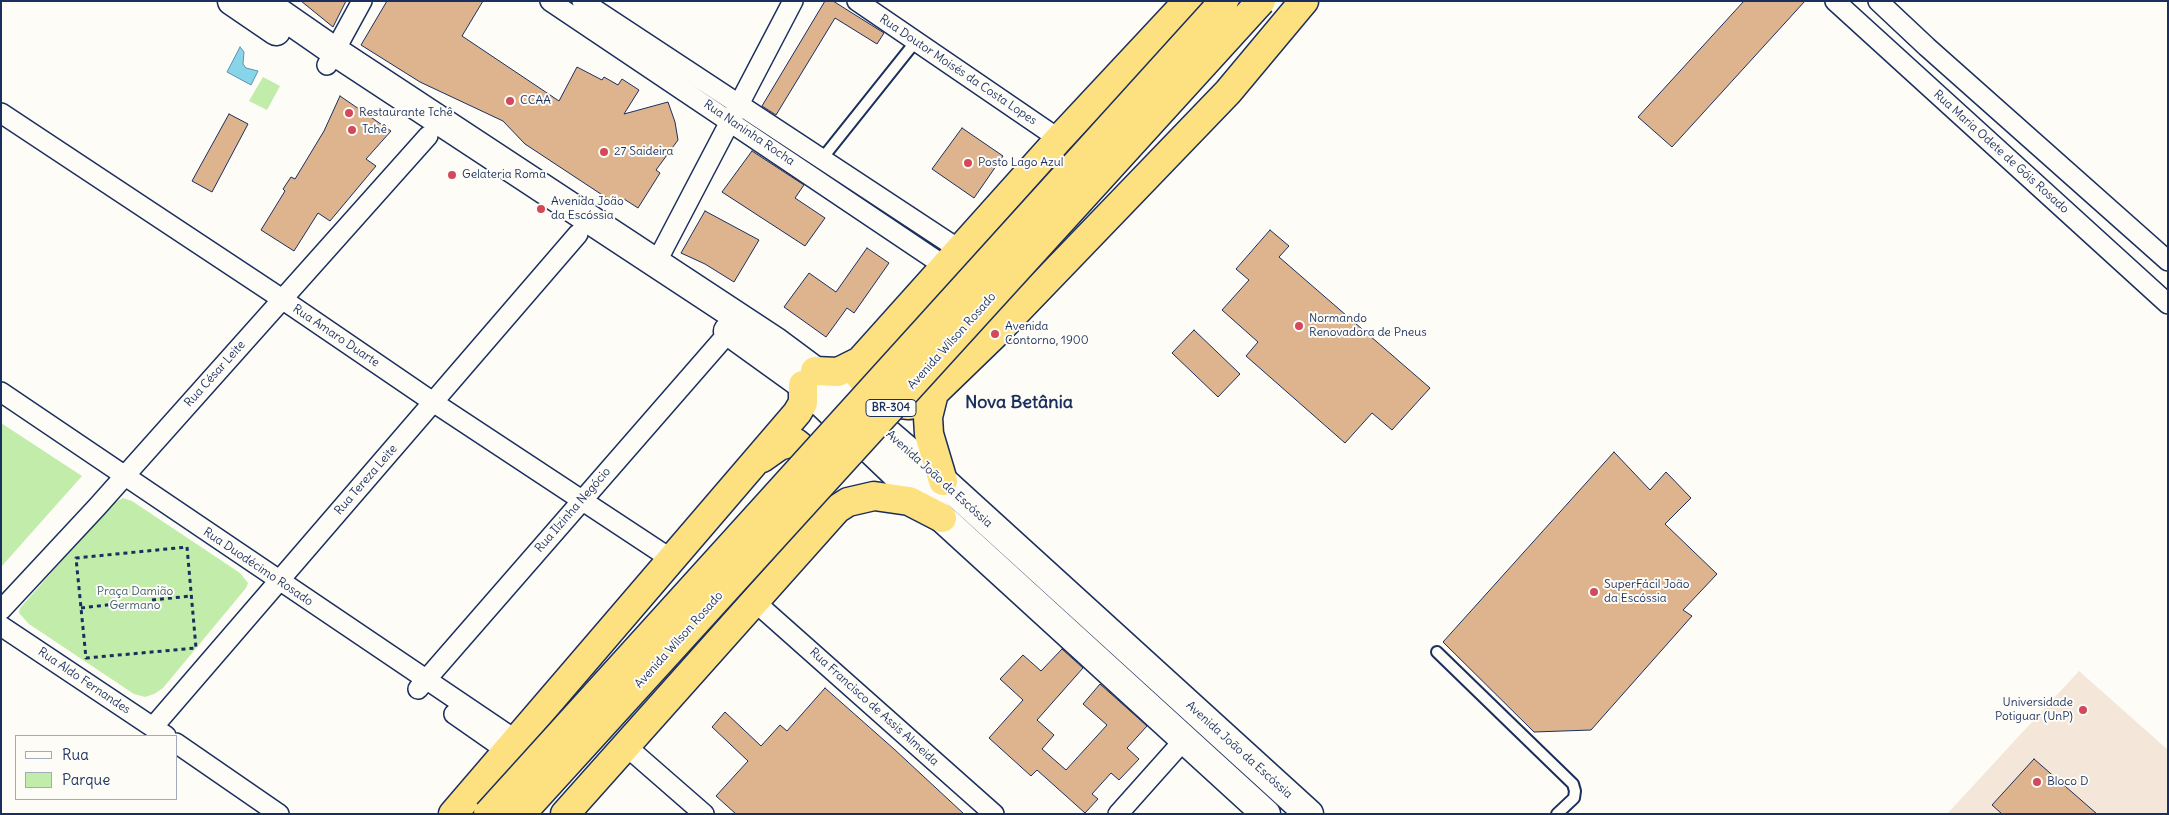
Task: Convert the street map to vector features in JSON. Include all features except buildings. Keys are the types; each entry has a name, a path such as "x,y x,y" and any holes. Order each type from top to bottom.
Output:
{"highway":[{"path":"454,814 797,413 803,403 809,378 838,372 860,361 1059,139 1188,1"},
{"name":"Avenida Wilson Rosado","path":"488,814 1224,1"},
{"name":"Avenida Wilson Rosado","path":"521,814 1261,1"},
{"path":"860,361 859,375 873,392 890,403 901,406 909,405 920,402 934,393 1002,327 1228,92 1304,1"},
{"path":"934,393 928,417 929,434 943,481"},
{"path":"750,467 779,446 796,443 828,468 837,481 836,497 816,532"},
{"path":"566,814 837,509 848,502 874,496 909,501 942,518"}],"main road":[{"name":"Avenida João da Escóssia","path":"232,1 330,58 656,263 776,342 942,518 1266,814"},
{"name":"Avenida João da Escóssia","path":"262,1 428,136 729,332 809,378 943,481 1305,812"},
{"path":"1082,647 1087,635 1096,634 1144,677 1177,694"},
{"path":"1221,774 1253,792 1277,814"}],"street":[{"path":"330,58 362,1"},
{"name":"Rua Naninha Rocha","path":"550,1 735,113 953,258"},
{"name":"Rua Naninha Rocha","path":"582,1 735,113 821,160 953,258"},
{"path":"656,263 793,1"},
{"name":"Rua Doutor Moisés da Costa Lopes","path":"857,1 1059,139"},
{"name":"Rua Maria Odete de Góis Rosado","path":"1835,1 2168,304"},
{"path":"1878,1 1927,47 2168,261"},
{"path":"1874,37 1893,47 1930,82 1940,85 1946,79 1946,75 1927,47"},
{"name":"Rua Amaro Duarte","path":"1,113 671,559"},
{"name":"Rua César Leite","path":"1,610 121,480 428,136"},
{"name":"Rua Tereza Leite","path":"159,732 276,585 578,234"},
{"name":"Rua Ilzinha Negócio","path":"422,685 729,332"},
{"name":"Rua Duodécimo Rosado","path":"1,392 121,480"},
{"name":"Rua Duodécimo Rosado","path":"1,403 121,480 511,746"},
{"name":"Rua Francisco de Assis Almeida","path":"754,601 994,814"},
{"name":"Rua Aldo Fernandes","path":"1,626 159,732"},
{"path":"1118,814 1184,740"},
{"path":"178,744 279,814"},
{"path":"626,746 704,814"}],"lane":[{"path":"821,160 916,41"},
{"path":"1437,652 1573,784 1574,798 1557,814"}],"path":[{"path":"187,547 196,648 86,658 81,608 76,558 187,547"},
{"path":"152,600 192,596"},
{"path":"81,608 116,604"}],"shaded area":[{"name":"Universidade Potiguar (UnP)","path":"2079,671 2168,750 2168,814 1947,814"}],"green space":[{"path":"263,77 280,86 267,110 249,101"},
{"path":"1,423 82,476 1,567"},
{"name":"Praça Damião Germano","path":"123,498 132,501 240,573 248,583 246,588 163,688 145,697 134,694 29,624 19,613 20,608 112,504"}],"water":[{"path":"240,47 244,52 243,64 246,68 258,71 251,85 227,72"}],"place":[{"name":"CCAA","path":"510,101"},
{"name":"Restaurante Tchê","path":"349,113"},
{"name":"Tchê","path":"352,130"},
{"name":"27 Saideira","path":"604,152"},
{"name":"Posto Lago Azul","path":"968,163"},
{"name":"Gelateria Roma","path":"452,175"},
{"name":"Avenida João da Escóssia","path":"541,209"},
{"name":"Normando Renovadora de Pneus","path":"1299,326"},
{"name":"Avenida Contorno, 1900","path":"995,334"},
{"name":"SuperFácil João da Escóssia","path":"1594,592"},
{"name":"Universidade Potiguar (UnP)","path":"2083,710"},
{"name":"Bloco D","path":"2037,782"}],"district":[{"name":"Nova Betânia","path":"1019,403"}]}
